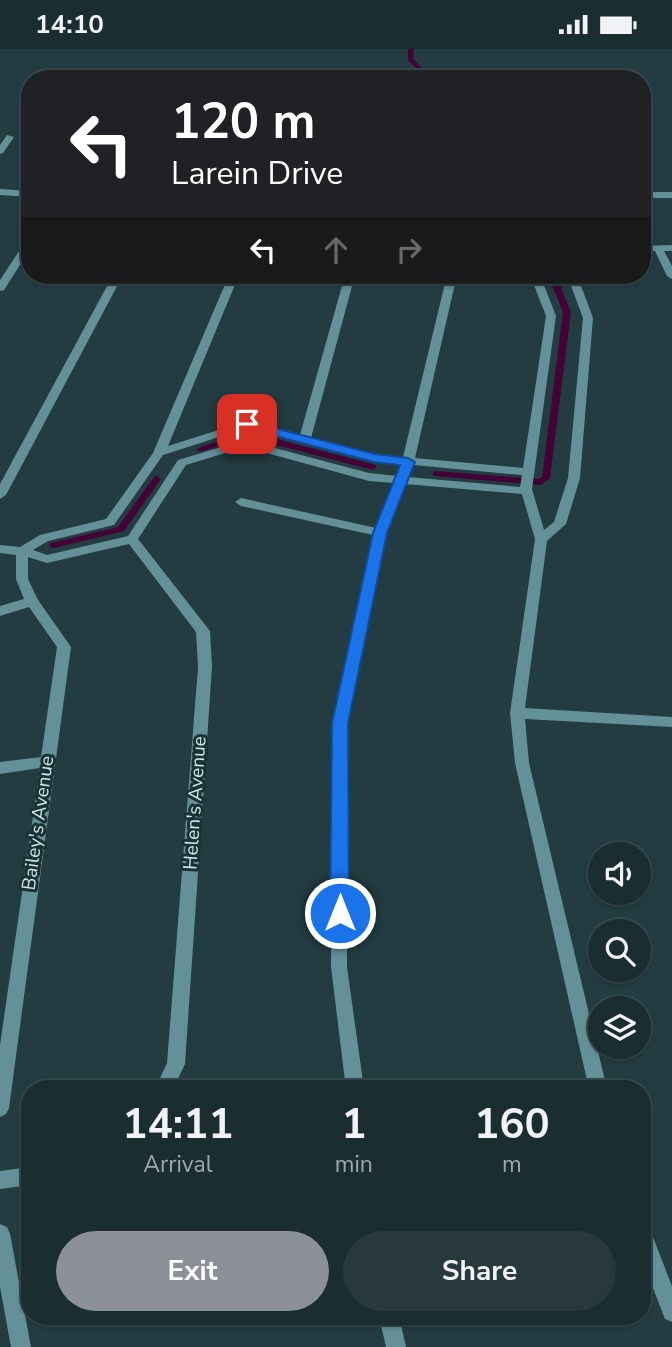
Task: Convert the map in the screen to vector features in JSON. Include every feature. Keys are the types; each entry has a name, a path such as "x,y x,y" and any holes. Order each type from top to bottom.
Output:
{"street":[{"path":"0,151 10,137"},
{"path":"0,192 21,193"},
{"path":"651,195 672,195"},
{"path":"651,248 672,248"},
{"path":"658,248 672,277"},
{"path":"0,288 21,255"},
{"path":"0,495 113,284"},
{"path":"22,551 44,538 110,522 159,453 230,284"},
{"path":"304,440 347,284"},
{"path":"354,1080 340,967 340,723 380,533 408,462 450,284"},
{"path":"539,284 551,316 526,490 541,539 517,713 522,763 596,1080"},
{"path":"541,539 560,524 574,478 588,318 575,284"},
{"path":"159,453 247,424 374,458 528,472"},
{"path":"0,549 22,551 47,559 132,539 182,463 245,443 369,477 526,490"},
{"path":"241,502 380,533"},
{"name":"Helen's Avenue","path":"132,539 203,631 205,667 176,1065 168,1080"},
{"name":"Bailey's Avenue","path":"0,1108 64,647 32,601 22,579 22,551"},
{"path":"0,611 32,601"},
{"path":"517,713 672,722"},
{"path":"0,768 46,762"},
{"path":"0,1180 21,1176"},
{"path":"0,1234 21,1347"},
{"path":"651,1257 672,1312"},
{"path":"391,1325 396,1347"}],"waterway":[{"path":"411,49 410,59 421,70"},
{"path":"436,474 541,482 546,478 567,312 556,284"},
{"path":"200,449 245,434 373,467"},
{"path":"54,545 121,529 157,479"}],"route":[{"path":"247,424 374,458 408,462 380,533 340,723 340,913"}]}
